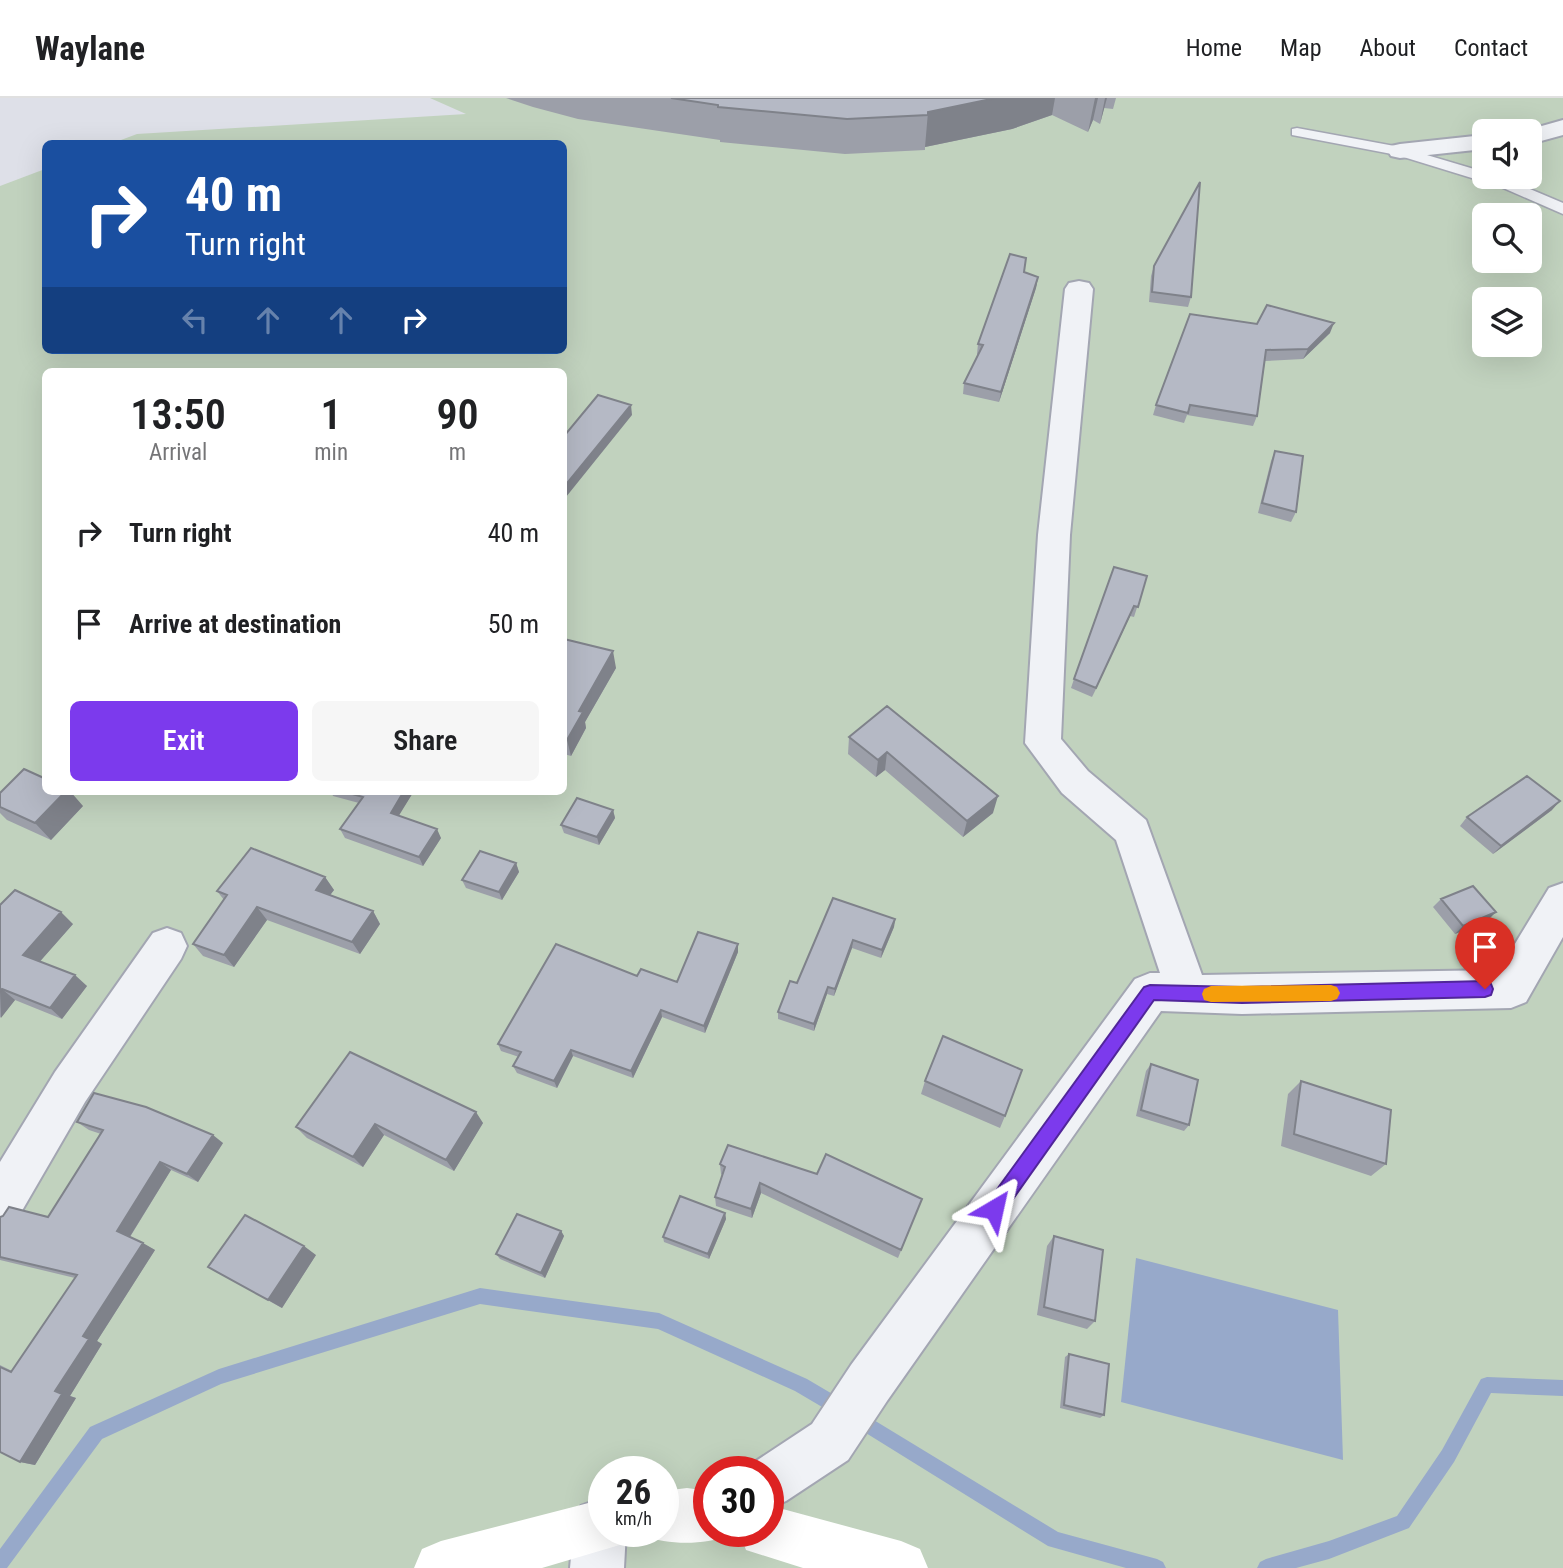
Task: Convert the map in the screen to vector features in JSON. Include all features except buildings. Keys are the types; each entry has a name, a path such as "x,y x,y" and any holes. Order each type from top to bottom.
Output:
{"main road":[{"path":"784,1536 901,1568"},
{"path":"441,1568 588,1541"}],"street":[{"path":"1542,133 1563,127"},
{"path":"1399,151 1472,143"},
{"path":"1079,289 1054,535 1043,743 1074,782 1132,831 1188,993"},
{"path":"784,1472 830,1442 869,1383 1150,992 1255,995 1511,989 1563,900"},
{"path":"0,1205 70,1087 167,946"}],"lane":[{"path":"1297,132 1399,151 1506,184 1563,209"}],"green space":[{"path":"430,98 1563,98 1563,1568 0,1568 0,186 42,170 42,354 567,354 567,140 121,140 137,134 466,114"}],"water":[{"path":"1136,1258 1338,1310 1343,1460 1121,1402"}],"waterway":[{"path":"0,1563 96,1433 219,1377 480,1296 659,1321 801,1385 840,1408"},
{"path":"1266,1568 1329,1550 1403,1522 1448,1456 1487,1385 1563,1388"},
{"path":"859,1419 1054,1540 1157,1568"}],"slow traffic":[{"path":"1211,994 1331,993"}],"route":[{"path":"994,1209 1150,992 1242,995 1485,989"}]}
